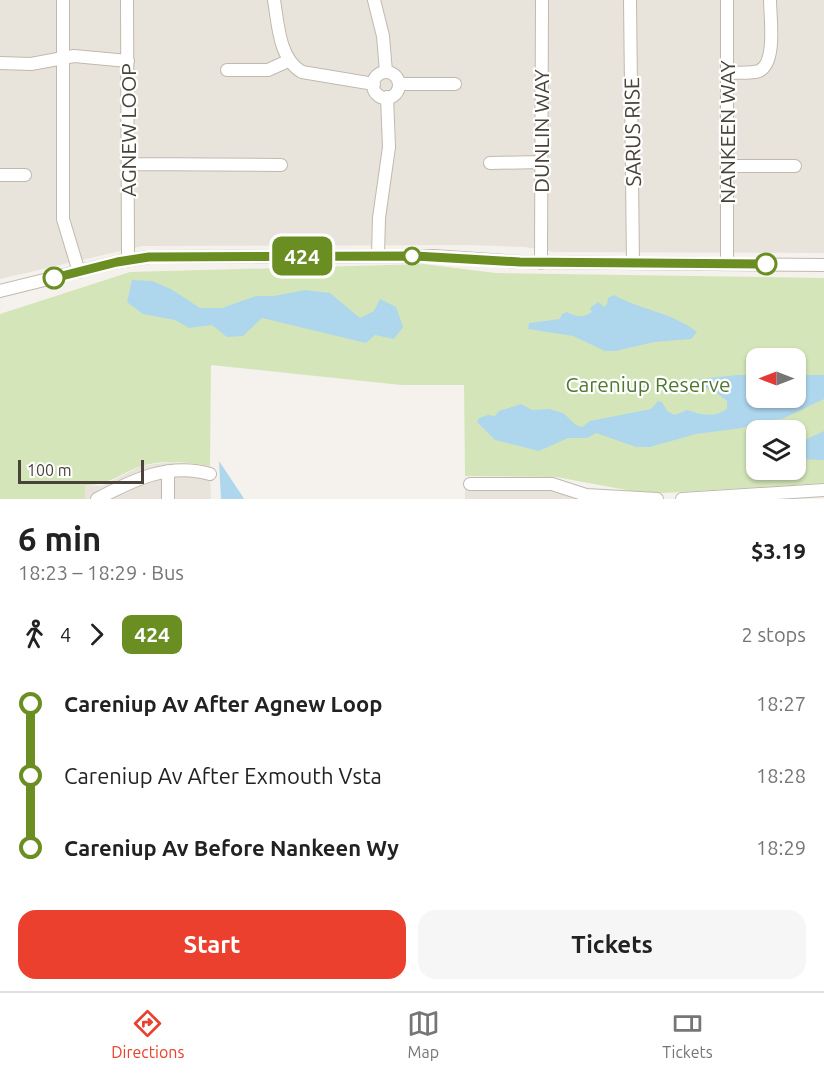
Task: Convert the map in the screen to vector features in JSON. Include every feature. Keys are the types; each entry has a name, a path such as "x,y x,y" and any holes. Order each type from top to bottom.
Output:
{"street":[{"path":"63,0 63,219 79,272"},
{"name":"AGNEW LOOP","path":"127,0 128,260"},
{"path":"274,0 278,29 288,61 303,72 374,84"},
{"path":"374,0 383,36 386,72"},
{"name":"DUNLIN WAY","path":"541,263 542,0"},
{"name":"SARUS RISE","path":"630,0 633,263"},
{"name":"NANKEEN WAY","path":"727,0 727,264"},
{"path":"726,73 757,72 766,67 770,58 770,0"},
{"path":"0,63 31,64 63,58 93,57 128,61"},
{"path":"227,70 268,70 288,61"},
{"path":"386,72 397,77 399,84 396,93 387,98 379,95 374,84 378,75 386,72"},
{"path":"399,84 455,84"},
{"path":"378,255 379,218 389,147 387,98"},
{"path":"490,163 541,162"},
{"path":"128,164 281,165"},
{"path":"727,166 795,166"},
{"path":"0,175 26,175"},
{"path":"0,291 128,260 378,255 456,256 541,263 824,265"},
{"path":"168,471 168,499"},
{"path":"97,499 149,473 200,471 210,474"},
{"path":"470,484 552,484 586,497 657,499"},
{"path":"682,499 768,496 824,490"}],"shaded area":[{"path":"0,0 824,0 824,253 555,252 525,247 469,245 142,246 0,279"},
{"path":"171,462 210,466 211,499 85,499 85,485 102,486 141,466"},
{"path":"465,487 544,487 585,499 465,499"}],"green space":[{"name":"Careniup Reserve","path":"424,264 496,273 824,278 824,483 648,494 556,477 465,476 464,385 401,385 211,365 210,466 174,462 147,464 106,482 85,485 85,499 0,499 0,314 130,272"}],"water":[{"path":"132,280 152,281 171,289 200,308 222,308 256,296 274,296 306,290 330,293 360,318 374,311 380,299 396,307 403,327 394,339 375,335 366,343 262,318 243,336 227,337 212,325 189,328 175,320 143,314 127,302"},
{"path":"614,295 667,315 697,332 691,339 654,342 616,351 605,351 573,336 528,329 529,323 560,319 562,314 567,312 576,316 586,315 592,312 590,308 598,302 604,307 608,298"},
{"path":"746,375 746,408 805,408 782,419 746,420 746,426 742,428 696,434 650,447 636,447 596,433 587,438 568,438 539,451 495,440 477,422 479,418 488,415 495,416 499,411 521,404 532,410 549,409 563,413 576,425 582,427 590,421 651,409 658,401 662,402 667,411 675,415 687,410 713,415 727,409 727,401 717,393 698,384 699,379"},
{"path":"806,375 824,375 824,399 806,408"},
{"path":"824,431 824,460 806,459 806,440"},
{"path":"219,461 243,497 244,499 221,499"}],"bus line":[{"name":"424","path":"54,278 117,262 149,257 333,255 469,257 520,262 766,264"}]}
